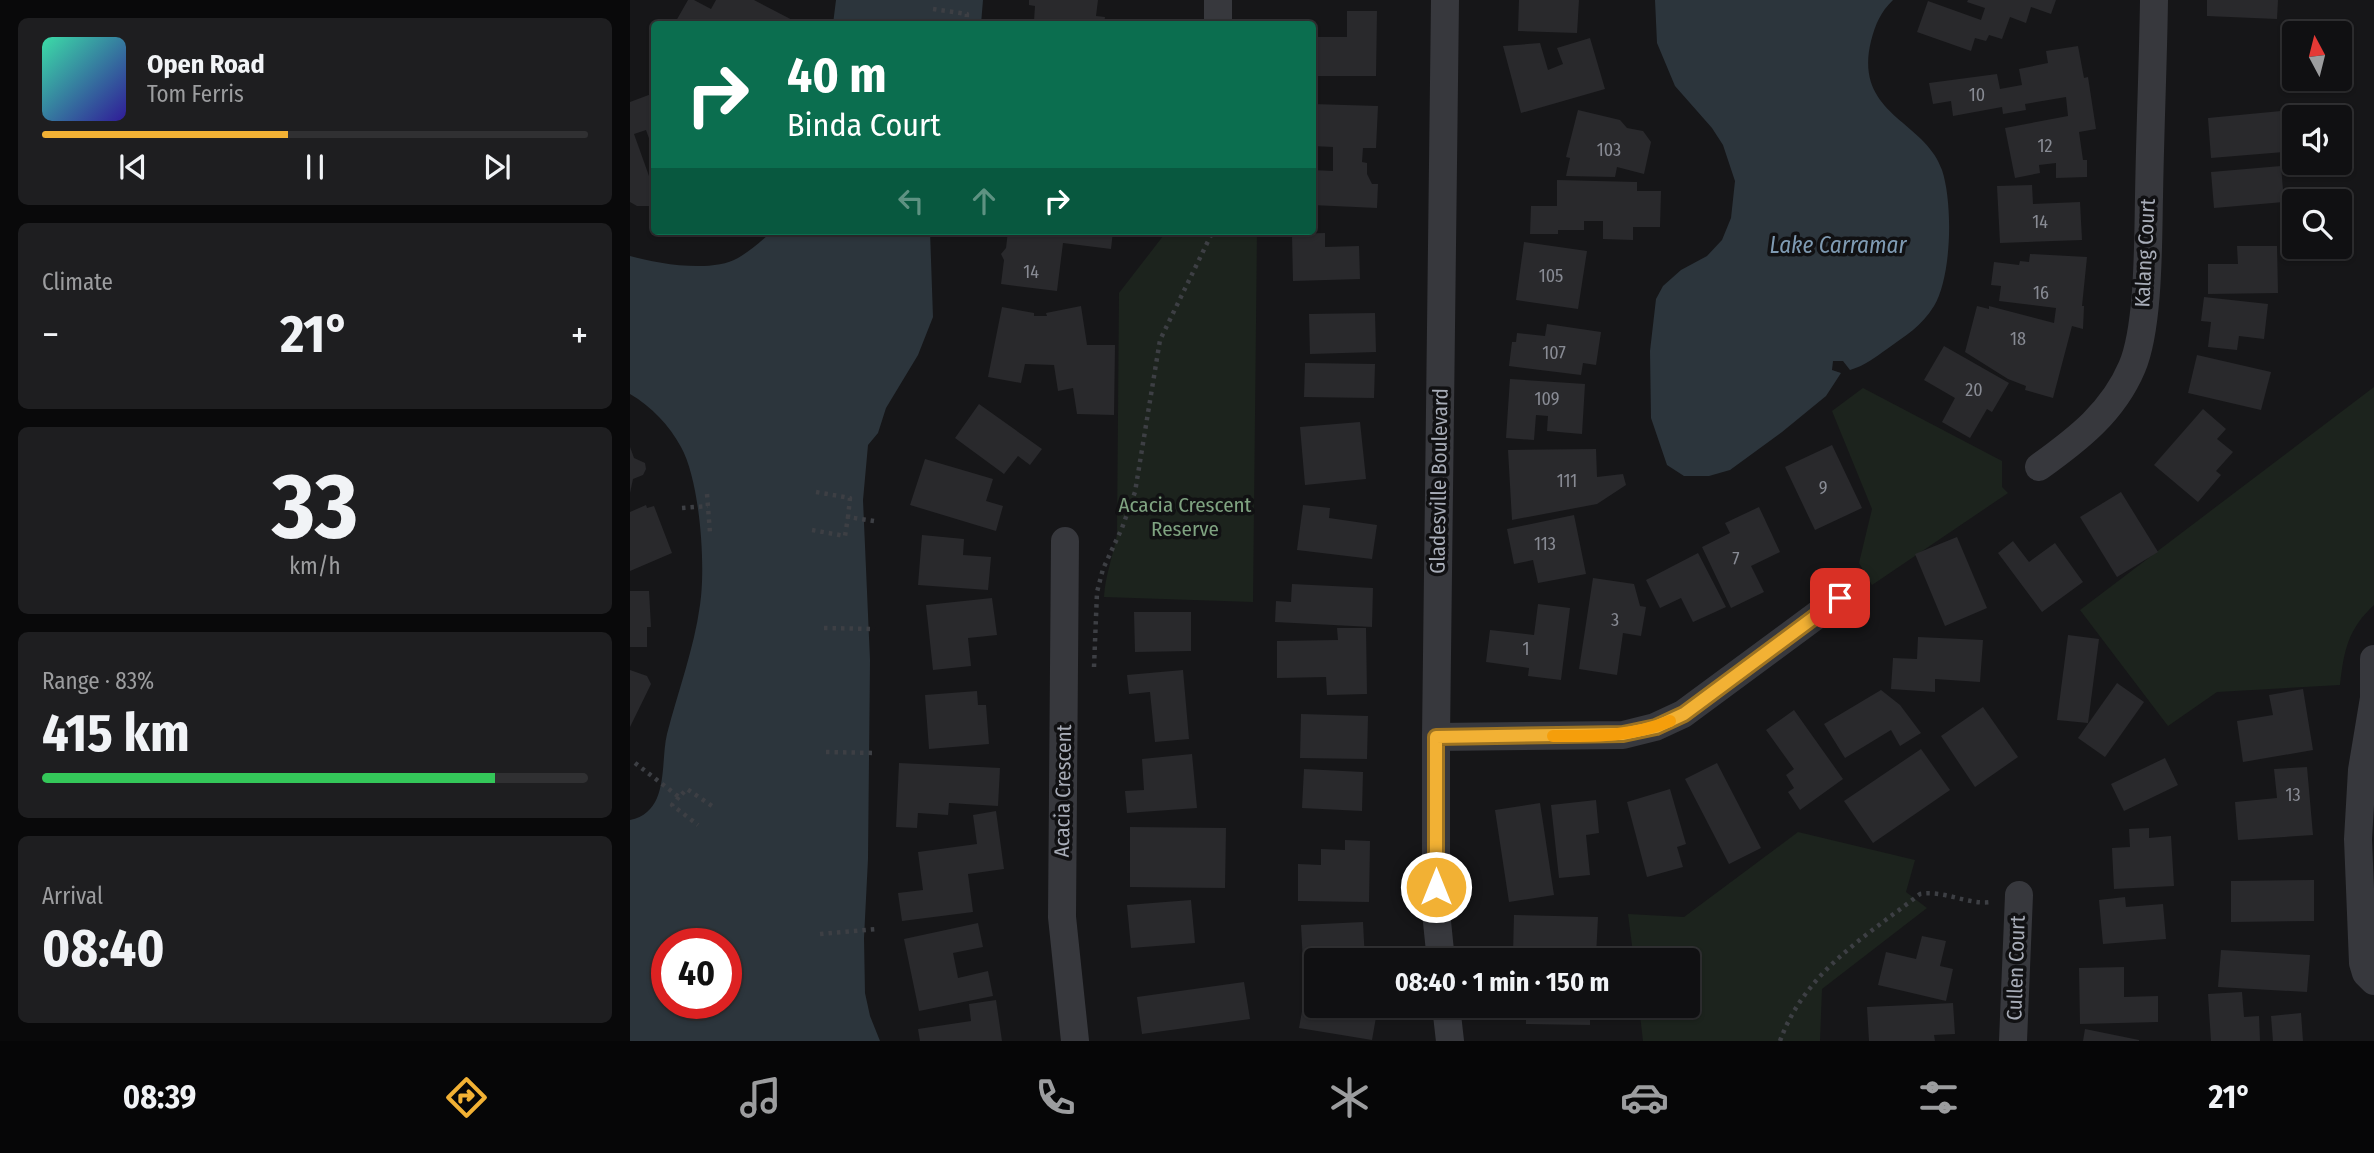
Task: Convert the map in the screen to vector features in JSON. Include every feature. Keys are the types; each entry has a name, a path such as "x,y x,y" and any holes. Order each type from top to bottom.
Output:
{"street":[{"path":"1217,21 1218,0"},
{"name":"Gladesville Boulevard","path":"1440,948 1436,912 1436,737 1445,0"},
{"name":"Kalang Court","path":"2039,467 2091,429 2121,388 2133,365 2140,332 2147,260 2154,0"},
{"name":"Acacia Crescent","path":"1065,541 1062,917 1075,1041"},
{"path":"1436,737 1607,736 1656,727 1684,714 1840,598"},
{"path":"2374,659 2374,698 2362,770 2358,839 2363,962 2366,973 2374,981"},
{"name":"Cullen Court","path":"2013,1041 2019,895"},
{"path":"1447,1018 1450,1041"}],"path":[{"path":"933,9 967,14 966,21"},
{"path":"1096,655 1097,592 1103,569 1135,492 1160,340 1211,235"},
{"path":"812,530 845,536 850,498 816,492"},
{"path":"707,494 710,533"},
{"path":"682,508 708,506"},
{"path":"848,517 874,520"},
{"path":"824,628 875,629"},
{"path":"826,752 875,753"},
{"path":"635,763 679,797"},
{"path":"698,825 672,805 687,789 712,806"},
{"path":"1780,1041 1788,1019 1808,988 1836,957 1920,894 1934,892 1987,903 2019,895"},
{"path":"820,934 877,929"}],"green space":[{"name":"Acacia Crescent Reserve","path":"1164,235 1257,235 1253,602 1104,597 1117,534 1119,293"},
{"path":"2374,387 2374,605 2358,623 2349,641 2340,685 2217,692 2168,726 2080,610"},
{"path":"1863,388 2002,461 2002,487 2008,493 1872,585 1859,563 1872,509 1832,411"},
{"path":"1798,832 1915,860 1906,892 1927,908 1822,989 1820,1041 1643,1041 1640,1018 1700,1018 1700,948 1632,948 1628,914 1684,917"}],"water":[{"path":"836,0 983,0 981,21 833,21"},
{"name":"Lake Carramar","path":"1655,0 1893,0 1879,19 1871,41 1868,66 1872,85 1881,101 1933,153 1942,170 1948,201 1949,239 1944,277 1934,306 1919,325 1861,366 1850,370 1843,361 1833,361 1832,370 1841,373 1826,396 1730,470 1709,476 1684,476 1667,465 1651,418 1650,351 1656,299 1663,286 1681,270 1707,256 1722,240 1731,218 1735,181 1723,145 1712,128 1675,86 1657,43"},
{"path":"767,235 930,235 933,317 918,355 886,408 878,433 868,445 863,500 870,660 865,993 880,1041 630,1041 630,820 643,815 652,807 661,785 667,734 697,621 702,588 702,547 693,481 681,447 653,411 630,394 630,256 685,266 714,265 738,258"}],"building":[{"path":"688,0 694,0 711,9 716,0 754,0 794,21 676,21"},
{"path":"1029,0 1098,0 1096,16 1105,17 1104,21 1034,21 1035,6 1029,5"},
{"path":"1519,0 1579,0 1577,33 1518,31"},
{"path":"2056,0 2051,14 2031,7 2026,23 2010,17 2002,39 1989,35 1986,41 1975,38 1971,51 1917,32 1928,1 1981,20 1985,8 1967,2"},
{"path":"2207,0 2278,0 2277,19 2207,16"},
{"path":"1347,11 1377,11 1376,76 1316,76 1316,37 1347,37"},
{"path":"1590,38 1605,89 1521,113 1503,46 1540,43 1548,70 1563,64 1557,48"},
{"path":"2078,46 2084,78 2088,77 2096,129 2079,132 2083,160 2087,160 2087,177 2056,178 2056,163 2039,165 2040,173 2015,178 2005,128 2068,116 2066,97 2025,104 2026,110 2003,114 2002,107 1953,116 1951,101 1933,104 1929,83 1997,74 2000,89 2022,85 2019,69 2048,63 2046,51"},
{"path":"651,94 651,144 646,130 634,134 651,182 651,206 637,206 630,202 630,102"},
{"path":"1316,104 1378,106 1376,148 1363,148 1362,162 1367,163 1367,174 1372,184 1378,184 1377,208 1316,205 1316,170 1333,171 1333,147 1316,146"},
{"path":"1578,110 1620,120 1627,128 1643,131 1651,142 1644,174 1617,167 1615,177 1566,176 1570,158 1566,157"},
{"path":"2281,111 2282,152 2211,158 2208,118"},
{"path":"2281,166 2282,202 2214,208 2211,172"},
{"path":"1557,180 1637,182 1637,191 1661,191 1660,227 1633,227 1633,240 1603,239 1603,221 1584,221 1584,230 1530,234 1531,206 1557,206"},
{"path":"2032,185 2033,204 2080,202 2082,240 2000,243 1997,186"},
{"path":"1325,233 1325,247 1359,246 1360,279 1293,281 1292,235"},
{"path":"1008,235 1113,235 1111,249 1063,243 1057,291 1001,284 1004,260 1001,254 1006,248"},
{"path":"1524,242 1587,251 1578,309 1516,300"},
{"path":"2237,246 2277,246 2278,293 2208,294 2208,264 2238,264"},
{"path":"2030,254 2087,257 2082,306 2083,329 2072,326 2053,398 2025,390 2026,386 2008,379 1965,352 1977,306 1989,309 1989,306 2054,323 2056,308 1999,301 2001,286 1991,285 1994,262 2019,265 2020,261 2029,262"},
{"path":"2204,297 2268,304 2264,339 2239,336 2237,350 2208,347 2211,322 2201,321"},
{"path":"1081,306 1087,345 1115,345 1114,415 1077,414 1073,388 1058,391 1054,365 1025,364 1021,383 988,377 1002,307 1034,313 1034,316 1047,316 1046,313"},
{"path":"1375,313 1376,352 1310,354 1309,314"},
{"path":"1547,324 1601,332 1596,365 1583,363 1581,375 1509,366 1512,342 1516,342 1517,333 1545,336"},
{"path":"1944,346 2009,383 1992,412 1987,409 1970,438 1942,422 1955,398 1924,380"},
{"path":"2197,355 2271,372 2261,410 2188,393"},
{"path":"1305,363 1375,364 1374,398 1304,397"},
{"path":"1510,379 1585,384 1582,434 1547,431 1548,416 1536,415 1534,440 1506,438"},
{"path":"979,404 1042,449 1030,465 1018,456 1004,474 955,438"},
{"path":"2203,409 2226,429 2217,439 2233,452 2216,471 2221,475 2198,502 2154,465"},
{"path":"1360,422 1366,479 1305,485 1300,427"},
{"path":"1832,445 1862,508 1815,530 1785,467"},
{"path":"630,447 634,458 645,463 646,469 643,475 633,479 630,493"},
{"path":"1596,449 1597,477 1623,474 1626,485 1597,504 1512,520 1508,450"},
{"path":"925,459 993,479 986,501 1003,506 996,531 910,505"},
{"path":"2121,492 2158,552 2117,577 2080,517"},
{"path":"646,505 647,508 654,506 672,553 630,571 630,512"},
{"path":"1303,505 1330,508 1329,518 1377,525 1372,559 1297,550"},
{"path":"1759,507 1780,552 1751,566 1764,592 1731,608 1702,547 1730,533 1725,523"},
{"path":"1574,515 1586,574 1538,583 1533,560 1514,564 1507,529"},
{"path":"922,535 964,539 963,555 991,557 988,590 918,585"},
{"path":"1957,537 1987,608 1945,626 1915,554"},
{"path":"2013,541 2029,562 2055,543 2083,582 2042,612 1998,553"},
{"path":"1698,553 1726,607 1693,622 1681,598 1660,608 1646,580"},
{"path":"1593,578 1634,584 1640,606 1646,607 1641,636 1623,633 1617,675 1579,669"},
{"path":"1292,584 1373,588 1372,627 1275,622 1276,601 1291,602"},
{"path":"630,591 649,591 651,627 647,627 647,647 630,647"},
{"path":"992,598 997,635 968,638 971,666 933,670 926,605"},
{"path":"1538,604 1570,608 1561,680 1528,676 1529,668 1486,662 1490,630 1534,635"},
{"path":"1134,612 1191,612 1191,651 1135,652"},
{"path":"1337,628 1366,628 1367,694 1327,695 1326,677 1277,678 1277,641 1338,640"},
{"path":"2068,635 2099,639 2088,723 2057,720"},
{"path":"1918,637 1983,640 1980,682 1935,679 1935,692 1891,689 1893,658 1917,659"},
{"path":"630,670 647,676 651,684 630,727"},
{"path":"1183,670 1189,739 1155,742 1150,692 1129,694 1127,675"},
{"path":"2117,683 2144,702 2105,757 2078,738"},
{"path":"2303,689 2313,750 2243,762 2237,721 2273,715 2269,695"},
{"path":"1881,690 1900,705 1921,733 1900,746 1891,730 1845,758 1824,724"},
{"path":"977,691 978,705 986,705 989,744 929,749 925,695"},
{"path":"1983,707 2018,757 1975,787 1941,736"},
{"path":"1794,710 1843,779 1800,810 1788,792 1794,788 1786,775 1794,769 1766,730"},
{"path":"1301,714 1368,716 1367,759 1300,758"},
{"path":"1921,749 1950,790 1873,843 1844,801"},
{"path":"1192,754 1197,808 1127,813 1125,791 1144,790 1142,759"},
{"path":"2165,758 2178,785 2124,811 2111,784"},
{"path":"899,763 1000,768 998,806 949,803 948,815 918,813 917,828 896,827"},
{"path":"1717,763 1761,848 1729,864 1685,779"},
{"path":"2307,767 2313,835 2238,840 2235,802 2277,798 2274,769"},
{"path":"1304,769 1363,772 1362,811 1302,808"},
{"path":"1670,789 1686,844 1677,847 1683,867 1647,877 1627,802"},
{"path":"1596,800 1599,833 1586,835 1590,875 1559,878 1551,805"},
{"path":"1540,803 1554,895 1509,902 1495,810"},
{"path":"996,811 1004,869 968,874 973,912 902,921 898,893 923,890 918,852 977,844 973,815"},
{"path":"1130,827 1226,828 1225,888 1130,887"},
{"path":"2149,828 2149,838 2171,836 2174,886 2114,889 2112,848 2130,847 2129,829"},
{"path":"1345,840 1370,841 1369,902 1298,901 1298,864 1321,865 1321,849 1345,850"},
{"path":"2314,880 2314,921 2231,922 2231,881"},
{"path":"2125,897 2126,907 2163,904 2166,939 2103,944 2099,900"},
{"path":"1191,900 1195,943 1131,948 1127,905"},
{"path":"1514,915 1598,917 1596,948 1513,948"},
{"path":"1363,922 1364,948 1304,948 1303,963 1301,925"},
{"path":"978,923 983,947 953,953 958,978 988,971 993,996 919,1011 904,939"},
{"path":"1922,936 1946,941 1940,966 1953,969 1946,1001 1878,985 1886,952 1916,959"},
{"path":"2221,950 2310,955 2307,992 2218,987"},
{"path":"2124,967 2124,997 2158,996 2158,1022 2080,1024 2079,968"},
{"path":"1244,982 1250,1019 1142,1034 1137,997"},
{"path":"2242,992 2244,1017 2259,1016 2260,1041 2211,1041 2208,994"},
{"path":"996,1000 1002,1041 920,1041 918,1029 971,1021 969,1004"},
{"path":"1304,1000 1304,1018 1376,1018 1372,1040 1299,1028"},
{"path":"1953,1003 1955,1034 1934,1035 1935,1041 1869,1041 1867,1007"},
{"path":"2301,1013 2303,1041 2273,1041 2271,1016"},
{"path":"1526,1018 1590,1018 1590,1025 1526,1024"},
{"path":"2085,1029 2139,1040 2139,1041 2083,1041"}],"slow traffic":[{"path":"1553,736 1623,734 1670,721"}],"route":[{"path":"1436,887 1436,737 1607,736 1656,727 1684,714 1840,598"}]}
